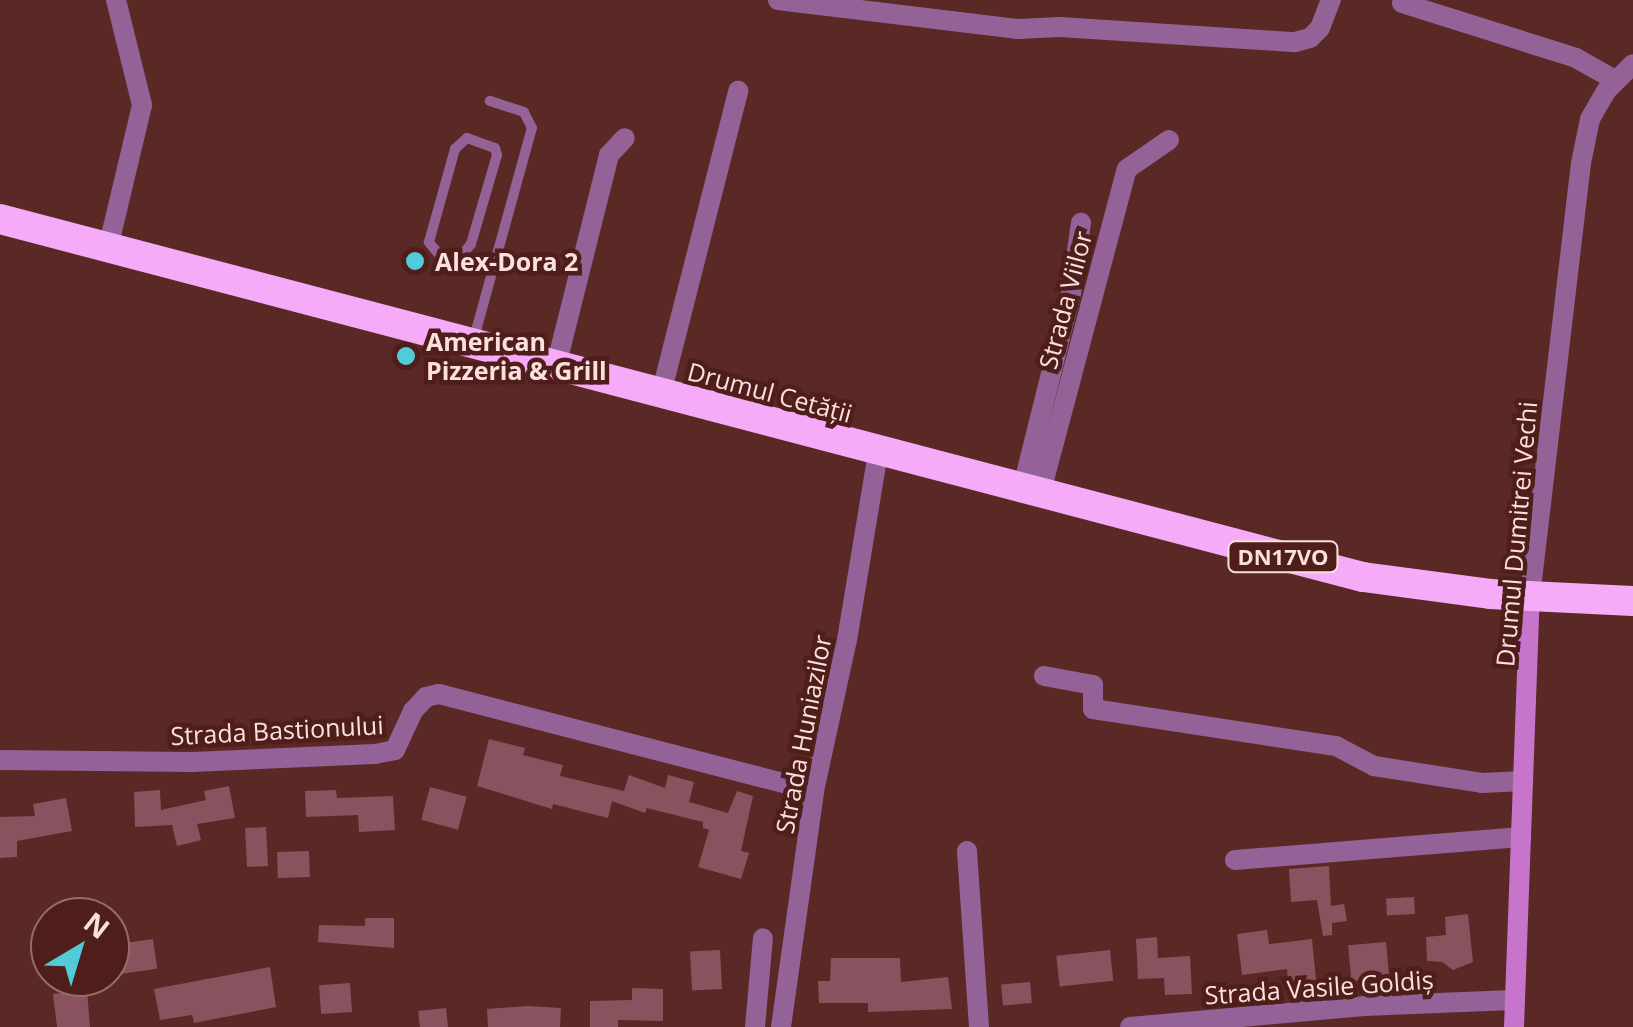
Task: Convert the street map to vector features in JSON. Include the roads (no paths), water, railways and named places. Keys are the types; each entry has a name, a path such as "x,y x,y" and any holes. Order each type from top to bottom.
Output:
{"highway":[{"name":"Drumul Cetății","path":"0,219 878,452 1364,576 1530,597"},
{"name":"DN17VO","path":"1530,597 1633,601"}],"street":[{"path":"108,248 142,105 116,0"},
{"path":"778,0 1018,29 1060,26 1295,42 1310,38 1320,28 1331,0"},
{"path":"1402,2 1576,58 1615,80"},
{"name":"Drumul Dumitrei Vechi","path":"1514,1027 1530,597 1581,163 1590,119 1615,80 1633,64"},
{"path":"661,394 738,91"},
{"path":"556,366 609,156 626,138"},
{"name":"Strada Viilor","path":"1031,492 1127,170 1146,152 1169,140"},
{"path":"1031,492 1081,222"},
{"name":"Strada Huniazilor","path":"781,1027 814,791 847,640 878,452"},
{"path":"1044,676 1093,685 1093,709 1336,746 1374,766 1482,783 1523,781"},
{"name":"Strada Bastionului","path":"0,760 192,762 375,754 396,750 413,711 426,696 438,694 814,791"},
{"path":"1235,860 1521,837"},
{"path":"967,852 980,1027"},
{"path":"755,1027 763,938"},
{"name":"Strada Vasile Goldiș","path":"1130,1027 1364,1006 1513,1000"}],"lane":[{"path":"473,344 532,128 524,112 490,101"},
{"path":"467,138 495,148 497,155 466,254 444,262 430,242 455,149 467,138"}],"place":[{"name":"Alex-Dora 2","path":"415,261"},
{"name":"American Pizzeria & Grill","path":"406,356"}]}
